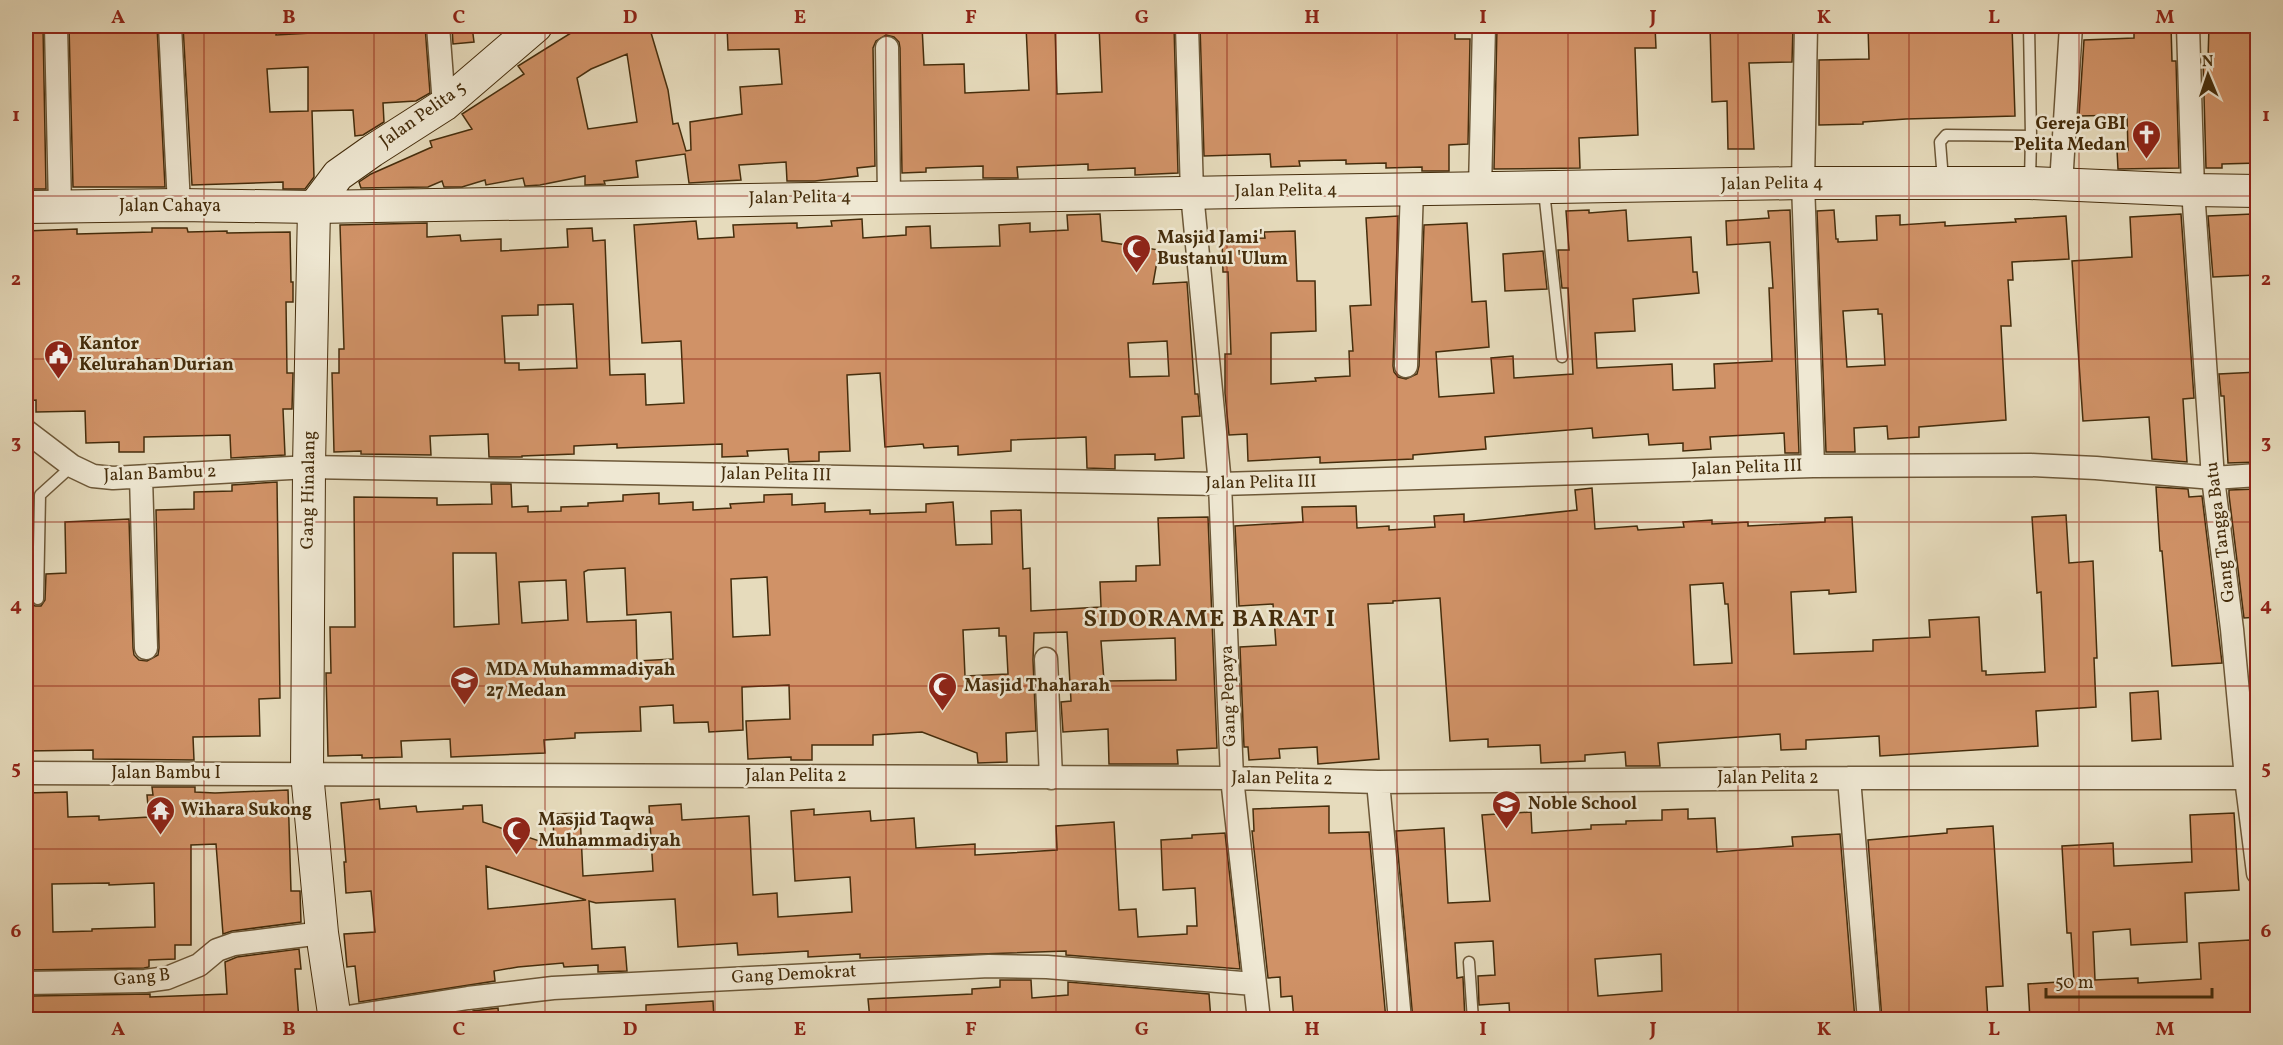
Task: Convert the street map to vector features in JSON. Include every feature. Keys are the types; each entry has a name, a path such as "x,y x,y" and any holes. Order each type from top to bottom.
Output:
{"street":[{"path":"56,26 60,207"},
{"path":"170,26 179,205"},
{"path":"438,26 444,105"},
{"name":"Jalan Pelita 5","path":"314,207 338,175 444,105 536,26"},
{"name":"Gang Pepaya","path":"1187,26 1192,192 1220,484 1233,778 1259,1020"},
{"path":"1480,188 1484,26"},
{"path":"1806,26 1803,183 1813,466"},
{"path":"2061,184 2071,26"},
{"name":"Gang Tangga Batu","path":"2188,26 2193,190 2213,478 2252,778 2258,873"},
{"path":"887,48 889,197"},
{"name":"Jalan Pelita 4","path":"314,207 1803,183 2030,183 2258,191"},
{"path":"1406,366 1412,189"},
{"name":"Jalan Cahaya","path":"26,207 179,205 314,207"},
{"name":"Gang Hinalang","path":"314,207 307,772 322,933 335,1019"},
{"name":"Jalan Bambu 2","path":"26,431 72,466 101,478 309,467"},
{"name":"Jalan Pelita III","path":"309,467 1220,484 1813,466 2031,465 2213,478 2258,475"},
{"path":"141,477 146,648"},
{"path":"1046,659 1051,778"},
{"name":"Jalan Bambu I","path":"26,772 307,772"},
{"name":"Jalan Pelita 2","path":"307,772 1233,778 1378,782 1849,778 2252,778"},
{"path":"1849,778 1869,1020"},
{"path":"1378,782 1400,1020"},
{"name":"Gang B","path":"26,983 145,981 167,978 199,965 217,950 234,944 322,933"},
{"name":"Gang Demokrat","path":"335,1019 468,998 553,988 989,966 1047,967 1254,984"}],"lane":[{"path":"2029,26 2030,183"},
{"path":"1943,183 1940,142 1946,135 2031,136"},
{"path":"1543,187 1562,357"},
{"path":"38,599 40,495 72,466"},
{"path":"1469,962 1473,1020"}],"building":[{"path":"26,26 43,26 46,189 26,189"},
{"path":"69,26 157,26 165,187 73,187"},
{"path":"183,26 276,26 276,35 311,33 311,28 343,26 425,26 430,93 416,101 383,103 384,122 363,135 355,136 353,110 312,111 314,177 305,189 283,189 283,182 192,185","holes":["308,67 308,111 270,112 267,69"]},
{"path":"452,26 472,26 474,42 453,44"},
{"path":"582,26 649,26 668,90 673,124 678,123 686,151 691,150 690,122 742,114 740,87 782,84 779,49 728,50 727,26 922,26 924,65 964,64 965,93 1029,90 1026,26 1055,26 1057,94 1102,92 1099,26 1174,26 1178,173 1135,175 1135,168 1088,170 1088,164 1017,167 1018,178 983,178 983,166 926,168 926,172 902,173 900,48 899,42 894,37 886,35 876,41 873,48 875,166 857,168 858,176 815,181 787,181 786,162 739,165 741,180 689,183 685,154 636,161 638,177 604,181 605,184 585,185 585,176 525,186 523,178 486,185 485,180 462,187 444,187 442,181 428,187 361,188 359,182 371,174 432,147 430,141 472,129 462,114 524,74 518,66","holes":["627,54 637,122 588,129 577,78 591,69"]},
{"path":"1200,26 1455,26 1455,39 1470,39 1468,144 1449,145 1449,171 1422,171 1422,167 1386,168 1386,163 1346,164 1346,160 1299,161 1300,166 1271,167 1270,154 1204,156"},
{"path":"1497,26 1655,26 1656,48 1635,48 1638,135 1579,138 1580,168 1494,169"},
{"path":"1710,26 1793,26 1792,62 1749,63 1754,149 1728,149 1727,101 1712,102"},
{"path":"1868,26 2012,26 2015,116 1906,119 1863,122 1863,124 1819,125 1819,60 1869,59"},
{"path":"2134,26 2171,26 2172,61 2176,61 2179,168 2118,169 2117,150 2128,150 2127,115 2079,116 2084,40 2134,38"},
{"path":"2209,26 2258,26 2258,163 2222,164 2222,168 2206,168 2203,60 2208,59"},
{"path":"1589,210 1589,213 1626,210 1628,241 1691,237 1693,272 1697,272 1699,293 1633,299 1635,331 1595,333 1597,368 1672,364 1673,390 1715,388 1714,364 1772,361 1769,288 1773,288 1770,242 1727,245 1726,221 1769,218 1768,211 1790,210 1799,453 1785,453 1784,433 1710,437 1711,449 1683,451 1683,443 1649,445 1648,434 1593,438 1592,428 1485,437 1486,449 1413,455 1413,459 1320,463 1320,457 1248,461 1247,434 1229,435 1225,393 1225,354 1231,354 1228,272 1223,272 1222,239 1265,238 1264,232 1295,231 1297,281 1315,281 1316,331 1271,333 1271,384 1316,381 1315,378 1350,376 1349,351 1353,351 1350,306 1371,305 1366,218 1398,216 1393,366 1398,377 1406,379 1417,374 1419,366 1424,225 1467,223 1472,302 1486,301 1489,347 1436,352 1439,397 1494,393 1491,358 1513,356 1514,378 1573,374 1568,288 1562,288 1558,250 1569,250 1566,211"},
{"path":"1834,210 1838,242 1877,240 1876,216 1900,215 1900,225 1945,222 1945,226 2016,222 2015,219 2066,216 2069,259 2012,262 2013,280 2008,280 2011,326 2001,326 2006,420 1919,427 1919,437 1888,439 1887,426 1854,428 1855,452 1826,452 1817,211","holes":["1878,309 1878,314 1882,314 1885,365 1847,367 1843,311"]},
{"path":"1100,214 1102,241 1159,250 1153,284 1187,282 1195,394 1198,394 1200,416 1182,417 1184,458 1155,460 1155,454 1115,455 1115,469 1087,468 1086,437 1011,440 1011,451 958,455 958,446 924,448 923,444 885,447 880,373 847,375 850,451 819,452 819,461 789,462 788,449 747,451 748,456 722,457 722,444 617,448 617,444 574,446 574,454 489,457 488,434 430,436 431,455 361,454 361,451 334,452 332,373 339,373 339,349 344,349 340,225 427,223 427,237 460,235 461,241 501,239 501,251 568,247 567,229 592,228 593,241 605,240 610,375 645,374 646,405 684,403 681,341 642,343 634,225 696,221 698,239 734,237 733,225 797,223 797,228 832,226 831,221 862,219 863,238 906,235 906,227 930,226 931,248 1000,246 999,225 1030,223 1030,232 1068,230 1067,215","holes":["573,304 577,368 519,370 519,363 505,363 502,316 538,315 538,305","1167,341 1169,376 1130,377 1128,343"]},
{"path":"2181,214 2194,398 2183,399 2187,462 2152,459 2149,417 2083,421 2072,261 2132,257 2130,217"},
{"path":"2252,214 2256,275 2213,277 2208,216"},
{"path":"152,228 187,228 188,232 290,232 293,302 286,302 287,373 293,373 292,409 283,409 285,455 231,458 230,435 144,437 144,452 119,452 119,442 86,443 85,411 36,412 36,400 26,401 26,231 77,229 77,234 152,232"},
{"path":"1543,251 1547,289 1505,291 1503,254"},
{"path":"2258,372 2258,462 2228,463 2224,396 2221,396 2219,374"},
{"path":"277,482 280,698 259,699 260,736 193,737 194,760 93,759 93,750 26,751 26,575 31,575 31,602 35,606 41,606 45,600 46,574 66,573 65,522 129,519 133,648 134,655 139,660 147,661 158,655 159,648 156,510 194,509 194,492 232,491 232,485"},
{"path":"491,484 511,484 512,507 528,506 528,512 561,511 561,507 623,501 623,495 659,493 659,504 693,502 693,510 731,508 730,504 764,502 764,495 792,494 792,505 825,503 825,512 870,510 870,514 926,512 926,504 953,502 956,545 992,544 991,511 1021,510 1023,569 1030,568 1031,611 1101,607 1100,582 1136,581 1136,566 1160,565 1158,518 1208,517 1217,748 1177,750 1178,764 1109,764 1108,729 1063,732 1061,702 1071,701 1067,632 1034,633 1036,731 1006,733 1007,762 978,763 977,753 922,732 873,735 873,745 812,745 812,760 791,760 791,757 748,759 746,721 790,719 789,685 742,687 743,730 709,732 708,722 674,723 673,705 640,707 641,731 575,733 575,738 544,740 545,753 451,757 450,739 401,741 402,757 328,756 326,673 331,673 330,627 355,627 354,497 437,498 437,505 492,504","holes":["453,553 496,553 499,624 454,627","625,568 627,615 671,612 673,659 637,661 636,620 587,622 584,572","767,577 770,635 733,637 731,579","566,580 568,620 522,623 519,582","999,628 999,636 1006,636 1008,674 965,676 963,630","1175,638 1176,680 1104,681 1101,641"]},
{"path":"2156,487 2188,489 2189,497 2202,496 2222,663 2172,666"},
{"path":"1592,488 1595,529 1637,526 1638,530 1684,527 1683,522 1712,520 1712,524 1748,522 1748,526 1825,522 1825,518 1852,517 1856,592 1829,594 1829,590 1791,592 1794,654 1873,651 1873,640 1930,637 1929,620 1979,617 1982,671 1986,671 1986,675 2045,672 2041,592 2037,593 2032,517 2066,515 2069,563 2093,561 2097,658 2094,658 2096,707 2036,711 2038,746 1880,756 1879,736 1806,740 1806,749 1781,750 1780,734 1658,743 1660,766 1626,766 1625,752 1585,755 1585,761 1541,763 1540,745 1488,747 1488,739 1450,741 1440,598 1368,604 1379,759 1318,764 1317,747 1279,749 1280,758 1249,760 1248,747 1244,747 1240,647 1276,645 1273,604 1239,606 1235,526 1303,522 1302,507 1356,506 1357,528 1389,526 1389,530 1435,527 1434,516 1464,514 1464,522 1577,510 1575,490","holes":["1723,583 1725,604 1728,604 1732,663 1694,665 1690,585"]},
{"path":"2258,489 2258,617 2244,618 2229,490"},
{"path":"2158,691 2161,739 2132,741 2130,693"},
{"path":"152,787 195,787 195,792 215,793 288,790 291,891 300,891 301,922 223,934 216,844 191,845 191,945 175,945 175,959 149,960 149,967 144,968 26,970 26,793 67,792 68,817 99,816 99,820 149,817 147,795 153,795","holes":["109,883 109,885 154,883 155,927 53,932 52,884"]},
{"path":"379,799 380,809 416,806 417,812 463,809 463,806 482,805 483,822 554,846 553,814 580,813 583,876 653,871 649,806 681,804 682,820 749,816 753,895 777,893 778,917 852,912 850,877 795,881 791,811 814,809 814,815 870,811 871,821 914,818 916,848 975,844 975,855 1057,850 1056,826 1114,822 1119,910 1136,909 1138,937 1187,934 1187,926 1197,926 1195,888 1163,890 1161,840 1225,833 1240,969 1066,955 1066,951 860,958 860,954 808,957 808,951 738,955 737,943 678,947 675,899 596,903 589,901 592,949 625,947 627,971 598,972 598,965 564,967 563,963 518,967 494,971 495,981 359,1002 355,966 347,967 344,934 375,932 371,891 346,893 341,803","holes":["486,866 586,900 488,909"]},
{"path":"1329,806 1329,833 1369,832 1386,1020 1294,1020 1292,996 1281,997 1280,977 1268,978 1252,831 1254,831 1253,809"},
{"path":"1688,809 1688,819 1715,818 1717,852 1793,846 1792,837 1840,834 1855,1020 1510,1020 1509,1003 1479,1005 1478,976 1495,975 1493,941 1455,943 1457,978 1463,977 1465,1020 1413,1020 1396,831 1444,828 1448,903 1490,901 1482,815 1531,812 1532,833 1591,829 1591,825 1626,824 1626,821 1662,820 1662,810","holes":["1661,954 1662,991 1598,996 1595,959"]},
{"path":"2234,813 2239,890 2185,893 2187,942 2131,945 2130,929 2093,932 2095,980 2138,978 2138,983 2201,979 2199,943 2250,940 2253,1020 2030,1020 2028,984 2074,981 2071,933 2067,933 2062,846 2113,843 2114,866 2192,862 2190,815"},
{"path":"1993,826 2003,986 1986,987 1988,1020 1882,1020 1868,840 1947,833 1947,829"},
{"path":"299,949 301,969 295,969 299,1020 31,1020 31,996 150,994 150,997 227,994 225,962 237,957"},
{"path":"1000,980 1031,980 1032,998 1068,995 1068,982 1209,994 1211,1020 870,1020 868,999 972,994 972,989 1000,987"},
{"path":"713,1001 714,1020 646,1020 646,1005"},
{"path":"498,1008 499,1020 473,1020 473,1011"}],"place":[{"name":"Gereja GBI Pelita Medan","path":"2147,160"},
{"name":"Masjid Jami' Bustanul 'Ulum","path":"1136,274"},
{"name":"Kantor Kelurahan Durian","path":"58,380"},
{"name":"MDA Muhammadiyah 27 Medan","path":"465,706"},
{"name":"Masjid Thaharah","path":"943,712"},
{"name":"Noble School","path":"1507,830"},
{"name":"Wihara Sukong","path":"160,836"},
{"name":"Masjid Taqwa Muhammadiyah","path":"517,856"}],"district":[{"name":"SIDORAME BARAT I","path":"1210,620"}]}
